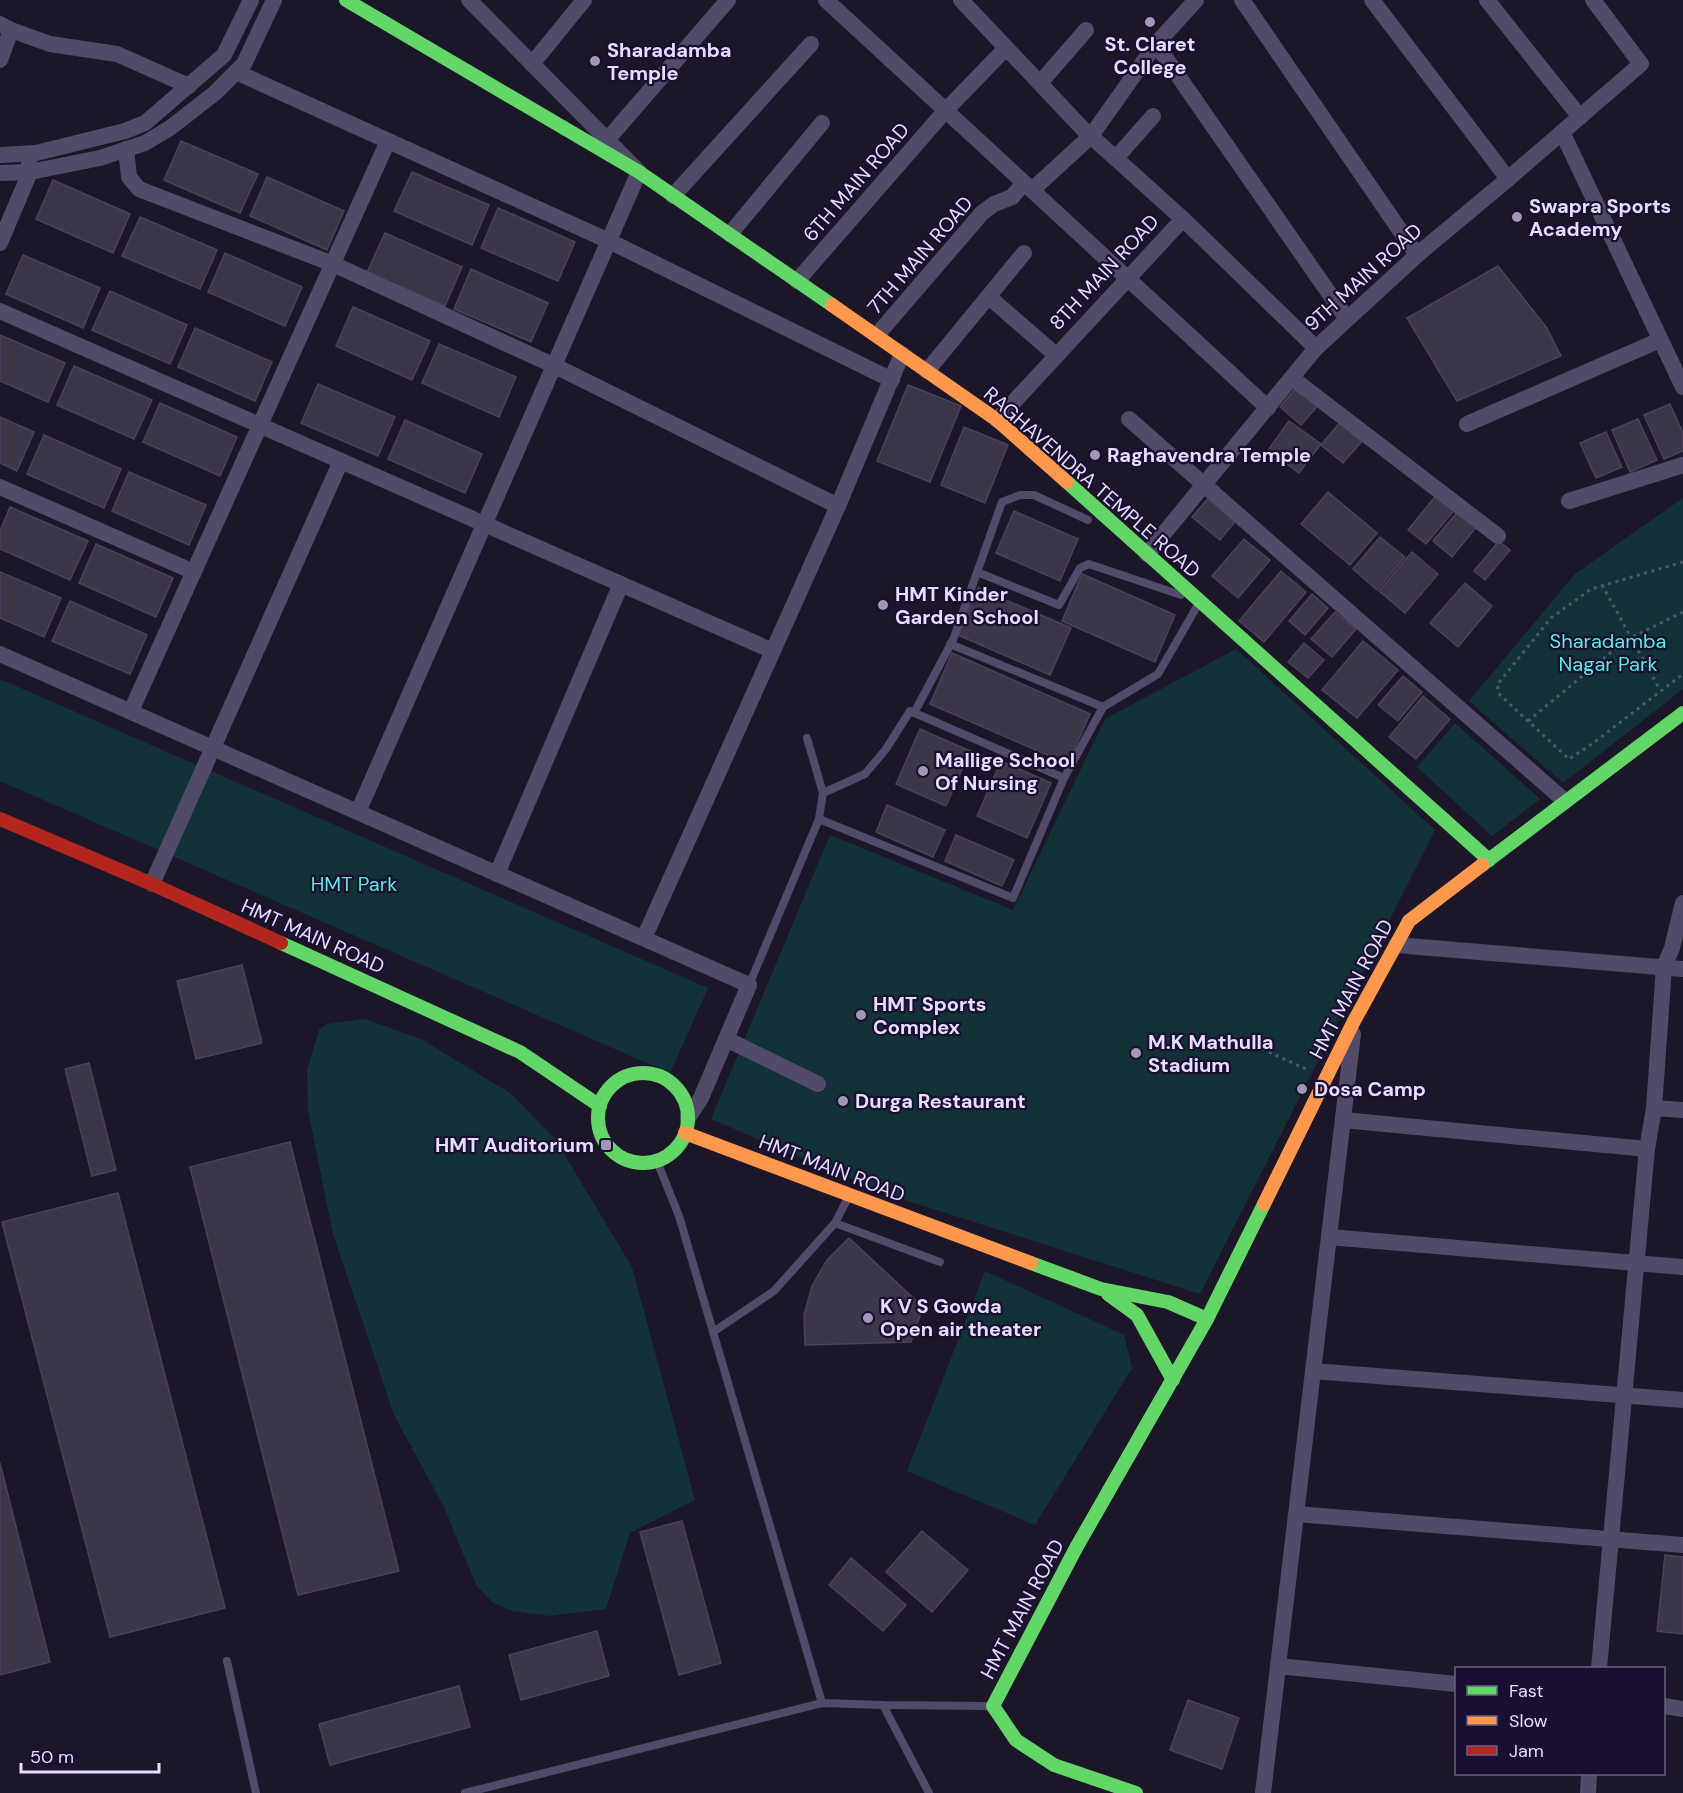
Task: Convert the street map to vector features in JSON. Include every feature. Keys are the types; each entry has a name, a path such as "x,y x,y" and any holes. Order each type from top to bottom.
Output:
{"street":[{"path":"0,154 28,153 125,131 145,123 224,55 251,0"},
{"path":"0,173 30,172 100,158 145,143 170,128 215,93 244,64 274,0"},
{"name":"RAGHAVENDRA TEMPLE ROAD","path":"346,0 639,172 997,420 1489,860"},
{"path":"358,812 639,172 469,0"},
{"path":"532,64 584,0"},
{"path":"607,140 728,0"},
{"path":"826,0 1268,408"},
{"path":"960,0 1091,136 1183,219 1316,348"},
{"name":"7TH MAIN ROAD","path":"877,335 982,213 994,204 1028,187 1091,136 1156,44 1196,0"},
{"path":"1242,0 1417,255"},
{"path":"1372,0 1508,180"},
{"path":"1487,0 1580,117"},
{"name":"9TH MAIN ROAD","path":"1147,554 1316,348 1417,255 1508,180 1641,64 1593,0"},
{"path":"0,60 5,27 50,44 117,54 189,86"},
{"path":"1040,83 1086,30"},
{"path":"673,196 811,44"},
{"path":"1156,44 1347,319"},
{"name":"6TH MAIN ROAD","path":"797,281 946,110 1006,48"},
{"path":"236,72 609,241 892,380"},
{"path":"1116,158 1153,116"},
{"path":"729,234 822,123"},
{"path":"1562,132 1683,387"},
{"path":"131,711 388,141"},
{"path":"126,149 129,177 139,189 333,264 555,366 838,506"},
{"path":"0,243 30,172 28,153"},
{"name":"8TH MAIN ROAD","path":"997,420 1183,219"},
{"path":"927,371 1024,254"},
{"path":"988,297 1056,355"},
{"path":"0,311 773,651"},
{"path":"1467,424 1660,340"},
{"path":"644,938 838,506 902,354"},
{"path":"1292,378 1498,536"},
{"path":"1130,419 1565,801"},
{"path":"152,884 341,461"},
{"path":"1569,501 1683,465"},
{"path":"0,487 194,572"},
{"path":"498,873 621,584"},
{"path":"0,654 749,984 681,1142 670,1154 657,1161 632,1162 617,1156 606,1145 598,1131 596,1115 605,1092 618,1079 633,1073 649,1073 664,1078 677,1088 685,1102 687,1125"},
{"name":"HMT MAIN ROAD","path":"1136,1793 1054,1765 1016,1740 993,1706 1076,1548 1207,1319 1354,1021 1409,921 1683,713"},
{"name":"HMT MAIN ROAD","path":"0,819 152,884 520,1052 600,1106"},
{"path":"1599,1667 1647,1149 1654,1108 1664,967 1672,948 1683,903"},
{"path":"1396,945 1683,969"},
{"path":"1263,1793 1354,1021"},
{"path":"726,1039 818,1084"},
{"path":"1654,1108 1683,1110"},
{"path":"1343,1120 1647,1149"},
{"name":"HMT MAIN ROAD","path":"687,1125 849,1195 1101,1288 1168,1302 1207,1319"},
{"path":"1329,1237 1683,1266"},
{"name":"HMT MAIN ROAD","path":"1101,1288 1137,1315 1173,1380"},
{"path":"1313,1371 1683,1400"},
{"path":"1296,1514 1683,1545"},
{"path":"1278,1666 1455,1684"},
{"path":"1665,1706 1683,1708"},
{"path":"1588,1793 1589,1775"}],"lane":[{"path":"914,713 950,644 1002,502 1020,495 1034,495 1088,520"},
{"path":"819,819 1013,898 1064,778 1103,707 1158,674 1200,601 1089,564 1080,568 1059,605 977,572"},
{"path":"950,644 1103,707"},
{"path":"823,793 865,774 886,749 910,711 1064,778"},
{"path":"749,984 819,819 823,793 807,738"},
{"path":"657,1161 679,1216 822,1703"},
{"path":"713,1332 774,1291 835,1223 849,1195"},
{"path":"835,1223 940,1262"},
{"path":"227,1661 256,1793"},
{"path":"465,1793 822,1703 883,1706 993,1706"},
{"path":"883,1706 929,1793"}],"path":[{"path":"1683,562 1591,589 1551,618 1497,685 1500,695 1569,759 1683,674"},
{"path":"1602,585 1660,690"},
{"path":"1528,721 1632,638 1683,612"},
{"path":"1262,1049 1326,1078"}],"green space":[{"name":"Sharadamba Nagar Park","path":"1683,498 1683,689 1563,783 1469,701 1575,574"},
{"name":"M.K Mathulla Stadium","path":"1236,649 1435,830 1200,1294 889,1195 711,1119 830,835 1013,910 1105,719"},
{"name":"HMT Park","path":"0,679 708,988 670,1073 0,781"},
{"path":"1455,723 1540,799 1492,836 1417,767"},
{"path":"365,1019 421,1039 510,1093 555,1139 632,1267 695,1500 630,1533 606,1609 550,1616 513,1611 493,1603 476,1585 444,1507 394,1415 333,1234 308,1110 307,1070 319,1030 327,1024"},
{"path":"985,1271 1124,1335 1132,1368 1035,1525 907,1471"}],"building":[{"path":"181,141 258,174 240,213 164,180"},
{"path":"412,172 489,205 472,245 394,211"},
{"path":"267,177 344,211 327,250 250,216"},
{"path":"53,180 130,214 113,253 36,219"},
{"path":"498,208 575,242 558,281 481,248"},
{"path":"140,217 217,250 200,289 122,256"},
{"path":"385,233 462,267 445,306 367,272"},
{"path":"225,253 302,287 285,326 208,292"},
{"path":"23,255 100,288 83,328 6,294"},
{"path":"1498,266 1546,327 1561,356 1457,401 1407,318"},
{"path":"471,269 548,303 531,342 454,309"},
{"path":"110,291 187,325 170,364 92,330"},
{"path":"353,307 430,341 412,380 336,346"},
{"path":"195,328 272,362 255,401 178,367"},
{"path":"0,335 65,363 48,402 0,381"},
{"path":"439,344 516,377 499,417 422,383"},
{"path":"74,366 152,400 134,439 57,405"},
{"path":"318,384 395,417 378,456 301,423"},
{"path":"908,385 961,406 930,482 877,461"},
{"path":"1298,385 1320,403 1301,425 1280,407"},
{"path":"160,403 237,437 220,476 143,442"},
{"path":"1670,404 1683,433 1683,451 1664,459 1644,415"},
{"path":"0,417 34,432 17,471 0,463"},
{"path":"1638,419 1657,460 1630,472 1612,430"},
{"path":"405,420 482,454 465,493 388,459"},
{"path":"1342,420 1364,439 1343,463 1321,445"},
{"path":"1289,421 1321,444 1299,473 1268,450"},
{"path":"964,427 1008,445 985,503 941,485"},
{"path":"1606,432 1622,467 1596,478 1580,443"},
{"path":"44,435 121,469 104,508 27,474"},
{"path":"129,472 206,505 189,545 112,511"},
{"path":"1328,492 1377,533 1350,565 1301,524"},
{"path":"1438,493 1456,508 1426,544 1408,530"},
{"path":"1210,496 1237,519 1220,540 1192,517"},
{"path":"10,507 88,541 70,580 0,549 0,531"},
{"path":"1459,510 1478,525 1452,557 1433,541"},
{"path":"1014,511 1078,539 1060,581 996,553"},
{"path":"1380,537 1405,557 1377,590 1353,569"},
{"path":"1244,539 1270,560 1238,598 1212,576"},
{"path":"1499,541 1510,550 1485,580 1474,571"},
{"path":"96,544 173,578 156,617 79,583"},
{"path":"1412,552 1438,574 1405,613 1379,591"},
{"path":"1281,571 1306,592 1264,642 1239,621"},
{"path":"0,572 61,598 44,637 0,618"},
{"path":"1082,574 1175,615 1155,662 1062,621"},
{"path":"1465,583 1492,606 1458,647 1430,623"},
{"path":"978,588 1071,628 1050,675 958,635"},
{"path":"1312,594 1328,608 1305,635 1289,621"},
{"path":"70,601 147,635 130,674 52,641"},
{"path":"1335,612 1356,629 1332,657 1311,639"},
{"path":"1363,641 1398,670 1357,718 1322,690"},
{"path":"1304,643 1324,660 1308,678 1288,662"},
{"path":"952,653 1090,714 1068,764 930,704"},
{"path":"1403,676 1422,692 1398,721 1378,705"},
{"path":"1423,696 1450,719 1416,759 1389,737"},
{"path":"920,729 970,751 946,806 896,784"},
{"path":"1001,761 1051,783 1027,838 977,816"},
{"path":"887,805 945,830 933,857 876,832"},
{"path":"956,835 1014,860 1002,886 945,861"},
{"path":"242,965 262,1043 196,1059 177,981"},
{"path":"89,1063 116,1170 92,1176 65,1069"},
{"path":"290,1142 399,1571 298,1595 190,1167"},
{"path":"118,1193 225,1608 110,1637 2,1222"},
{"path":"849,1238 923,1307 911,1342 805,1345 804,1315 812,1286 827,1260"},
{"path":"0,1463 50,1662 0,1675"},
{"path":"682,1521 721,1663 679,1675 640,1532"},
{"path":"922,1531 968,1570 932,1612 886,1572"},
{"path":"1665,1555 1683,1557 1683,1634 1657,1631"},
{"path":"851,1558 906,1605 883,1631 829,1585"},
{"path":"597,1631 609,1676 521,1700 509,1655"},
{"path":"459,1686 470,1727 330,1765 319,1724"},
{"path":"1188,1700 1239,1718 1222,1769 1170,1750"}],"traffic: fast":[{"path":"346,0 639,172 832,305"},
{"path":"1067,482 1489,860"},
{"path":"1482,865 1683,713"},
{"path":"281,943 520,1052 600,1106"},
{"path":"643,1073 660,1076 675,1086 685,1101 688,1118 685,1135 675,1150 660,1160 643,1163 626,1160 611,1150 601,1135 598,1118 601,1101 611,1086 626,1076 643,1073"},
{"path":"1136,1793 1054,1765 1016,1740 993,1706 1076,1548 1207,1319 1264,1204"},
{"path":"1031,1263 1101,1289 1168,1302 1207,1319"},
{"path":"1108,1294 1137,1315 1173,1380"}],"traffic: slow":[{"path":"832,305 997,420 1067,482"},
{"path":"1264,1204 1354,1021 1409,921 1482,865"},
{"path":"685,1133 1031,1263"}],"traffic: jam":[{"path":"0,819 152,884 281,943"}],"place":[{"name":"St. Claret College","path":"1150,22"},
{"name":"Sharadamba Temple","path":"595,61"},
{"name":"Swapra Sports Academy","path":"1517,217"},
{"name":"Raghavendra Temple","path":"1095,455"},
{"name":"HMT Kinder Garden School","path":"883,605"},
{"name":"Mallige School Of Nursing","path":"923,771"},
{"name":"HMT Sports Complex","path":"861,1015"},
{"name":"M.K Mathulla Stadium","path":"1136,1053"},
{"name":"Dosa Camp","path":"1302,1089"},
{"name":"Durga Restaurant","path":"843,1101"},
{"name":"HMT Auditorium","path":"606,1145"},
{"name":"K V S Gowda Open air theater","path":"868,1318"}]}
